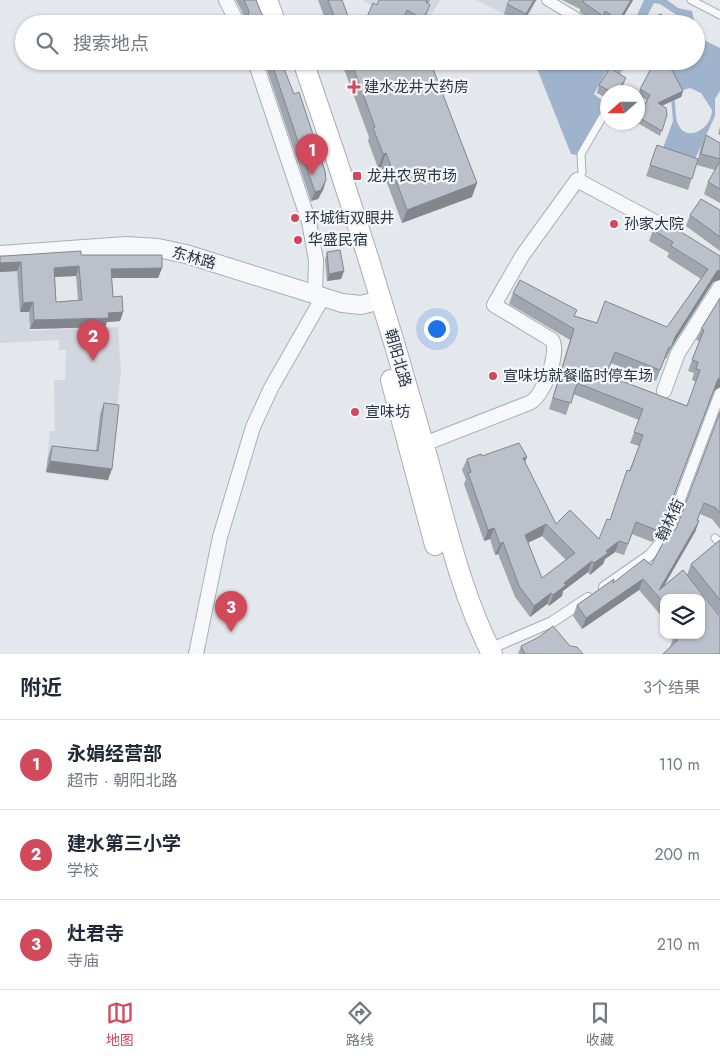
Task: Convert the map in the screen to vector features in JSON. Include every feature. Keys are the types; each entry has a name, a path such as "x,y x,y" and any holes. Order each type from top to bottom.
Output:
{"main road":[{"path":"266,0 272,15"},
{"path":"281,0 287,15"},
{"name":"朝阳北路","path":"293,70 376,302 424,444 450,546 486,652"},
{"name":"朝阳北路","path":"306,70 376,302 437,551 456,605 486,652"}],"street":[{"path":"226,0 234,15"},
{"path":"547,0 572,15"},
{"path":"196,654 220,537 253,427 319,296 316,260 309,222 258,70"},
{"path":"424,444 539,398 555,354 552,340 494,305 522,256 577,180 645,214 683,237"},
{"name":"东林路","path":"0,255 126,246 158,248 186,254 351,305 376,302"},
{"path":"664,392 678,353 720,287"},
{"name":"翰林街","path":"486,652 549,629 650,555 661,543 675,514 720,392"}],"lane":[{"path":"691,0 720,15"},
{"path":"577,180 582,173 581,154 600,121"}],"shaded area":[{"path":"363,0 440,0 431,15 387,15"},
{"path":"476,0 537,0 529,15 506,15"},
{"path":"25,260 30,331 82,328 83,334 92,334 92,328 118,327 121,372 108,481 46,473 50,431 55,431 54,380 65,380 66,350 59,350 59,340 0,343 0,262"}],"water":[{"path":"644,0 667,0 678,8 692,11 693,15 676,15 660,4 654,3 648,15 637,15"},
{"path":"705,40 720,48 720,91 715,99 715,116 695,159 663,148 673,121 671,97 661,70 705,70","holes":["690,88 701,93 712,110 711,117 704,128 693,133 687,133 682,130 677,122 674,97 680,91"]},
{"path":"538,70 622,70 618,78 606,72 594,94 600,99 600,116 577,155 571,154"}],"building":[{"path":"244,0 256,0 262,15 248,15 249,11"},
{"path":"328,0 342,0 348,15 334,15"},
{"path":"379,0 427,0 426,2 430,5 425,15 416,15 407,10 405,15 368,15 373,3 377,5"},
{"path":"510,0 534,0 526,14 507,4"},
{"path":"584,0 631,0 622,15 611,15 605,11 602,15 583,2"},
{"path":"274,70 285,70 294,94 299,92 325,171 326,180 321,190 315,192"},
{"path":"354,70 433,70 477,183 407,210 386,153 383,154 373,128 375,127"},
{"path":"609,70 613,70 626,78 622,85 600,86"},
{"path":"650,70 672,70 683,91 658,103 666,108 667,115 662,131 645,121 645,104 650,95 645,92 645,85 642,85"},
{"path":"706,135 720,143 720,159 701,154"},
{"path":"657,145 698,159 692,179 650,165"},
{"path":"720,161 720,189 708,182"},
{"path":"701,199 720,210 720,237 690,215"},
{"path":"660,219 720,256 720,270 717,271 675,337 671,348 669,347 660,370 615,352 606,375 687,406 700,370 696,369 698,362 692,360 704,330 701,329 720,298 720,378 664,521 656,530 636,522 628,544 619,541 606,551 608,553 594,563 592,561 564,583 566,585 553,595 551,593 534,606 519,586 503,542 500,544 494,528 488,530 468,473 471,472 467,459 481,454 482,456 519,443 527,457 523,458 556,524 570,510 599,539 607,519 610,520 627,470 630,471 643,435 634,432 643,409 577,383 571,403 553,398 574,329 513,293 520,280 577,310 574,316 597,323 605,301 667,327 708,269 671,246 673,242 653,230","holes":["546,524 575,553 542,578 525,535"]},
{"path":"340,250 344,271 329,274 327,252"},
{"path":"81,251 81,255 162,255 162,268 111,269 113,297 122,296 123,312 108,313 109,318 34,320 33,302 23,303 21,262 0,263 0,256","holes":["79,266 82,300 56,302 54,268"]},
{"path":"104,403 119,405 112,469 50,461 52,446 98,451"},
{"path":"720,412 720,513 716,508 704,503 697,520 699,521 659,590 683,570 702,594 660,594 660,598 643,579 586,618 577,605 614,579 613,583 644,559 651,565 663,543 676,529"},
{"path":"720,540 720,600 691,564"},
{"path":"705,598 720,617 720,654 663,654 678,640 705,639"},
{"path":"553,626 570,646 577,647 583,654 525,654 521,646 539,637"}],"place":[{"name":"建水龙井大药房","path":"354,87"},
{"name":"永娟经营部","path":"312,175"},
{"name":"龙井农贸市场","path":"357,176"},
{"name":"环城街双眼井","path":"295,218"},
{"name":"孙家大院","path":"614,224"},
{"name":"华盛民宿","path":"298,240"},
{"name":"建水第三小学","path":"93,361"},
{"name":"宣味坊就餐临时停车场","path":"493,376"},
{"name":"宣味坊","path":"355,412"},
{"name":"灶君寺","path":"231,632"}]}
